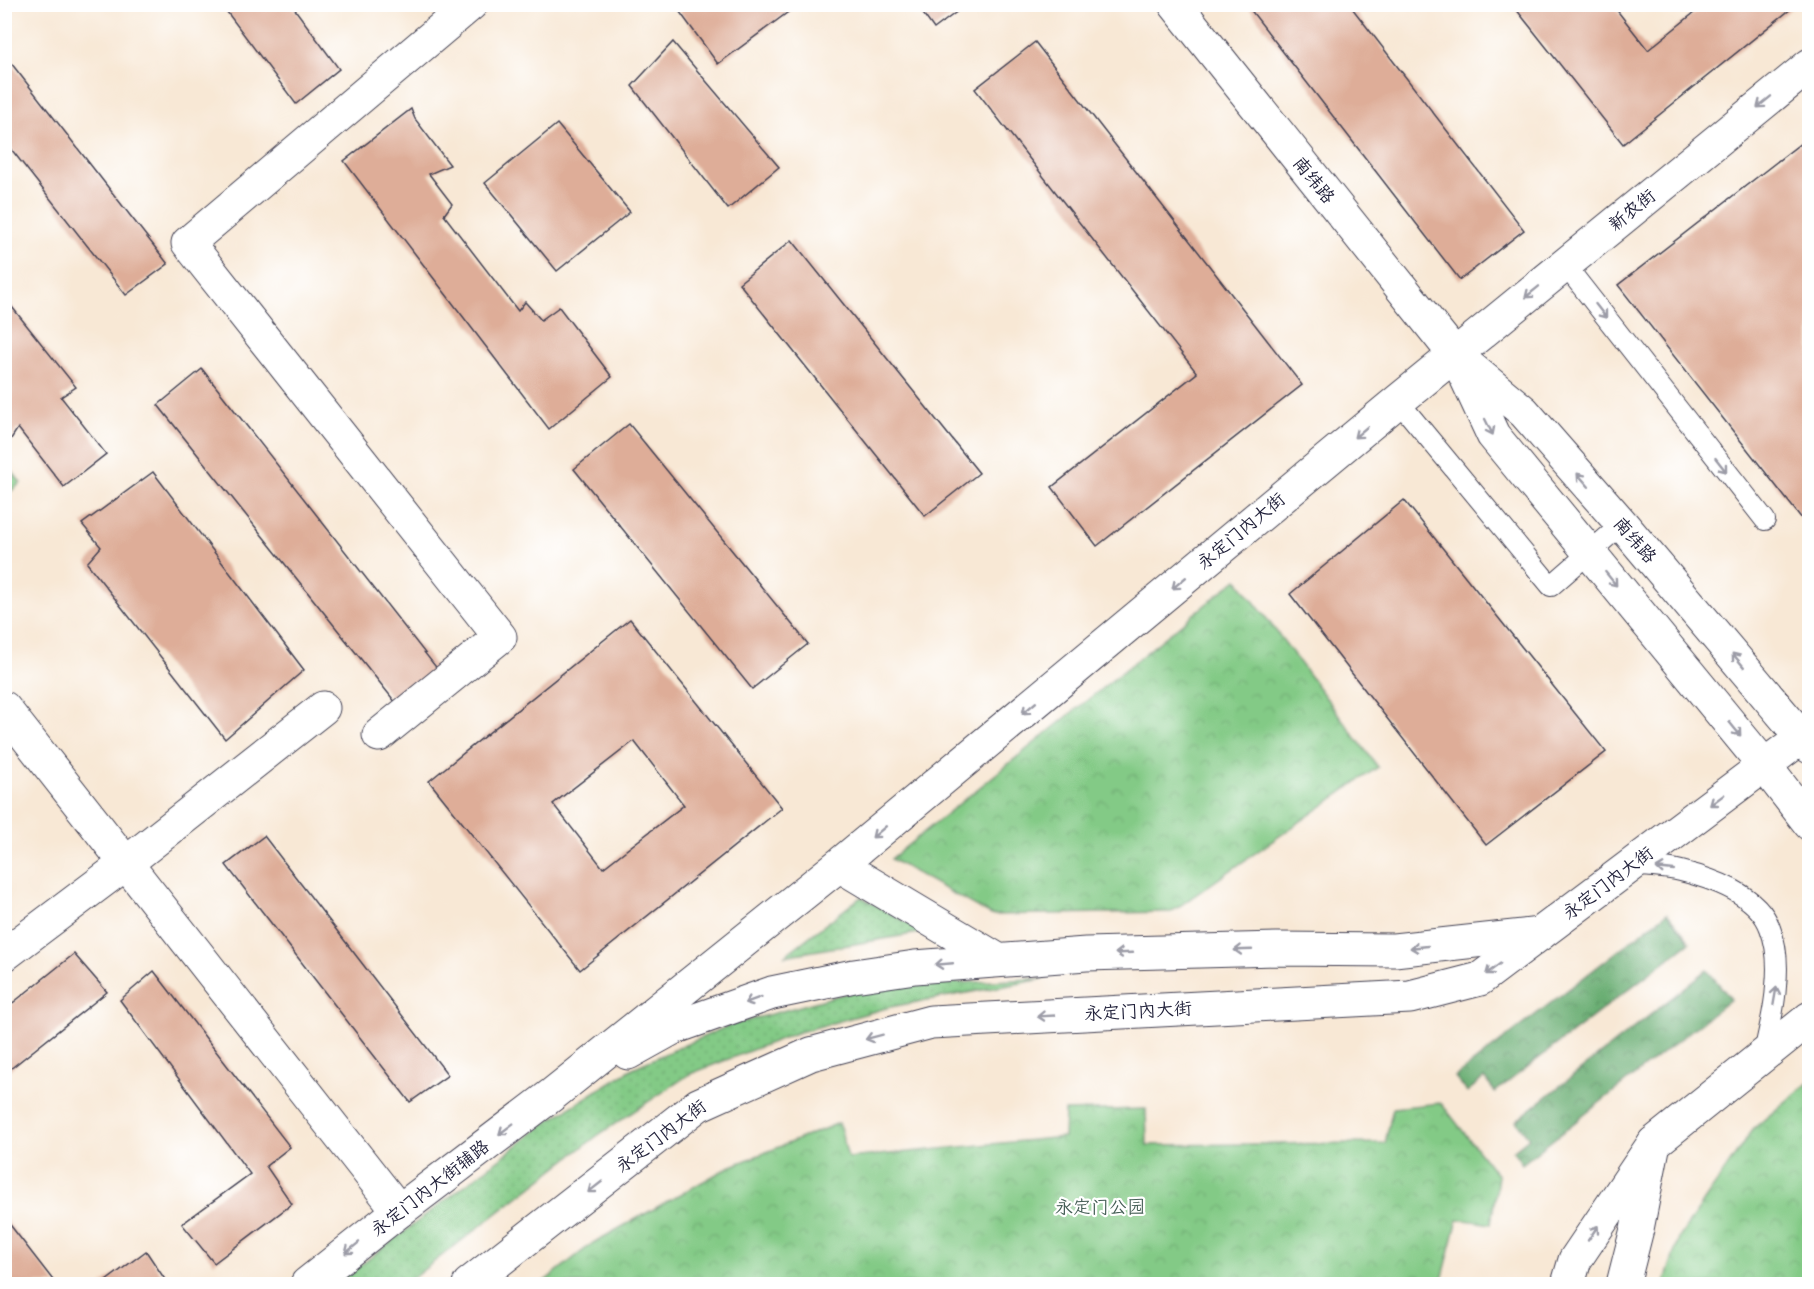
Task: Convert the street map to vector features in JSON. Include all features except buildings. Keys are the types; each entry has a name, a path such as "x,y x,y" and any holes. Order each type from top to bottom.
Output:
{"street":[{"path":"379,735 500,637 188,243 471,4"},
{"name":"南纬路","path":"1175,4 1455,355 1524,412 1807,739"},
{"name":"新农街","path":"1455,355 1809,65"},
{"name":"南纬路","path":"1455,355 1494,435 1764,765 1809,824"},
{"name":"永定门内大街","path":"553,1094 839,865 1455,355"},
{"path":"4,708 399,1211"},
{"path":"4,955 125,864 323,708"},
{"name":"永定门内大街","path":"469,1284 698,1105 811,1054 931,1022 1410,997 1480,979 1764,765 1807,739"},
{"path":"839,865 998,960"},
{"path":"553,1094 673,1028 772,993 854,976 904,968 1086,954 1302,949 1394,950 1539,934"},
{"path":"1568,1284 1575,1260 1654,1143 1809,1017"},
{"name":"永定门内大街辅路","path":"307,1284 553,1094"},
{"path":"1623,1284 1637,1229 1654,1143"}],"lane":[{"path":"1565,265 1765,520"},
{"path":"1398,401 1551,586 1622,524"},
{"path":"1631,865 1680,871 1743,895 1760,910 1770,927 1776,951 1776,987 1764,1054"}],"green space":[{"path":"5,462 21,483 5,496"},
{"path":"1237,579 1378,767 1171,912 991,915 891,859"},
{"path":"861,897 924,932 784,956"},
{"path":"1667,913 1690,942 1495,1092 1484,1078 1467,1092 1455,1077"},
{"path":"1707,970 1731,999 1522,1164 1513,1151 1529,1138 1516,1121"},
{"path":"1048,978 890,1007 796,1033 690,1074 597,1136 405,1284 336,1284 550,1120 633,1068 728,1026 865,988"},
{"path":"1809,1082 1809,1284 1664,1284 1679,1238 1753,1129"},
{"name":"永定门公园","path":"1441,1103 1498,1176 1491,1224 1458,1219 1441,1284 541,1284 593,1243 729,1167 839,1123 848,1158 1064,1137 1065,1111 1146,1109 1147,1145 1385,1143 1393,1108"}]}
